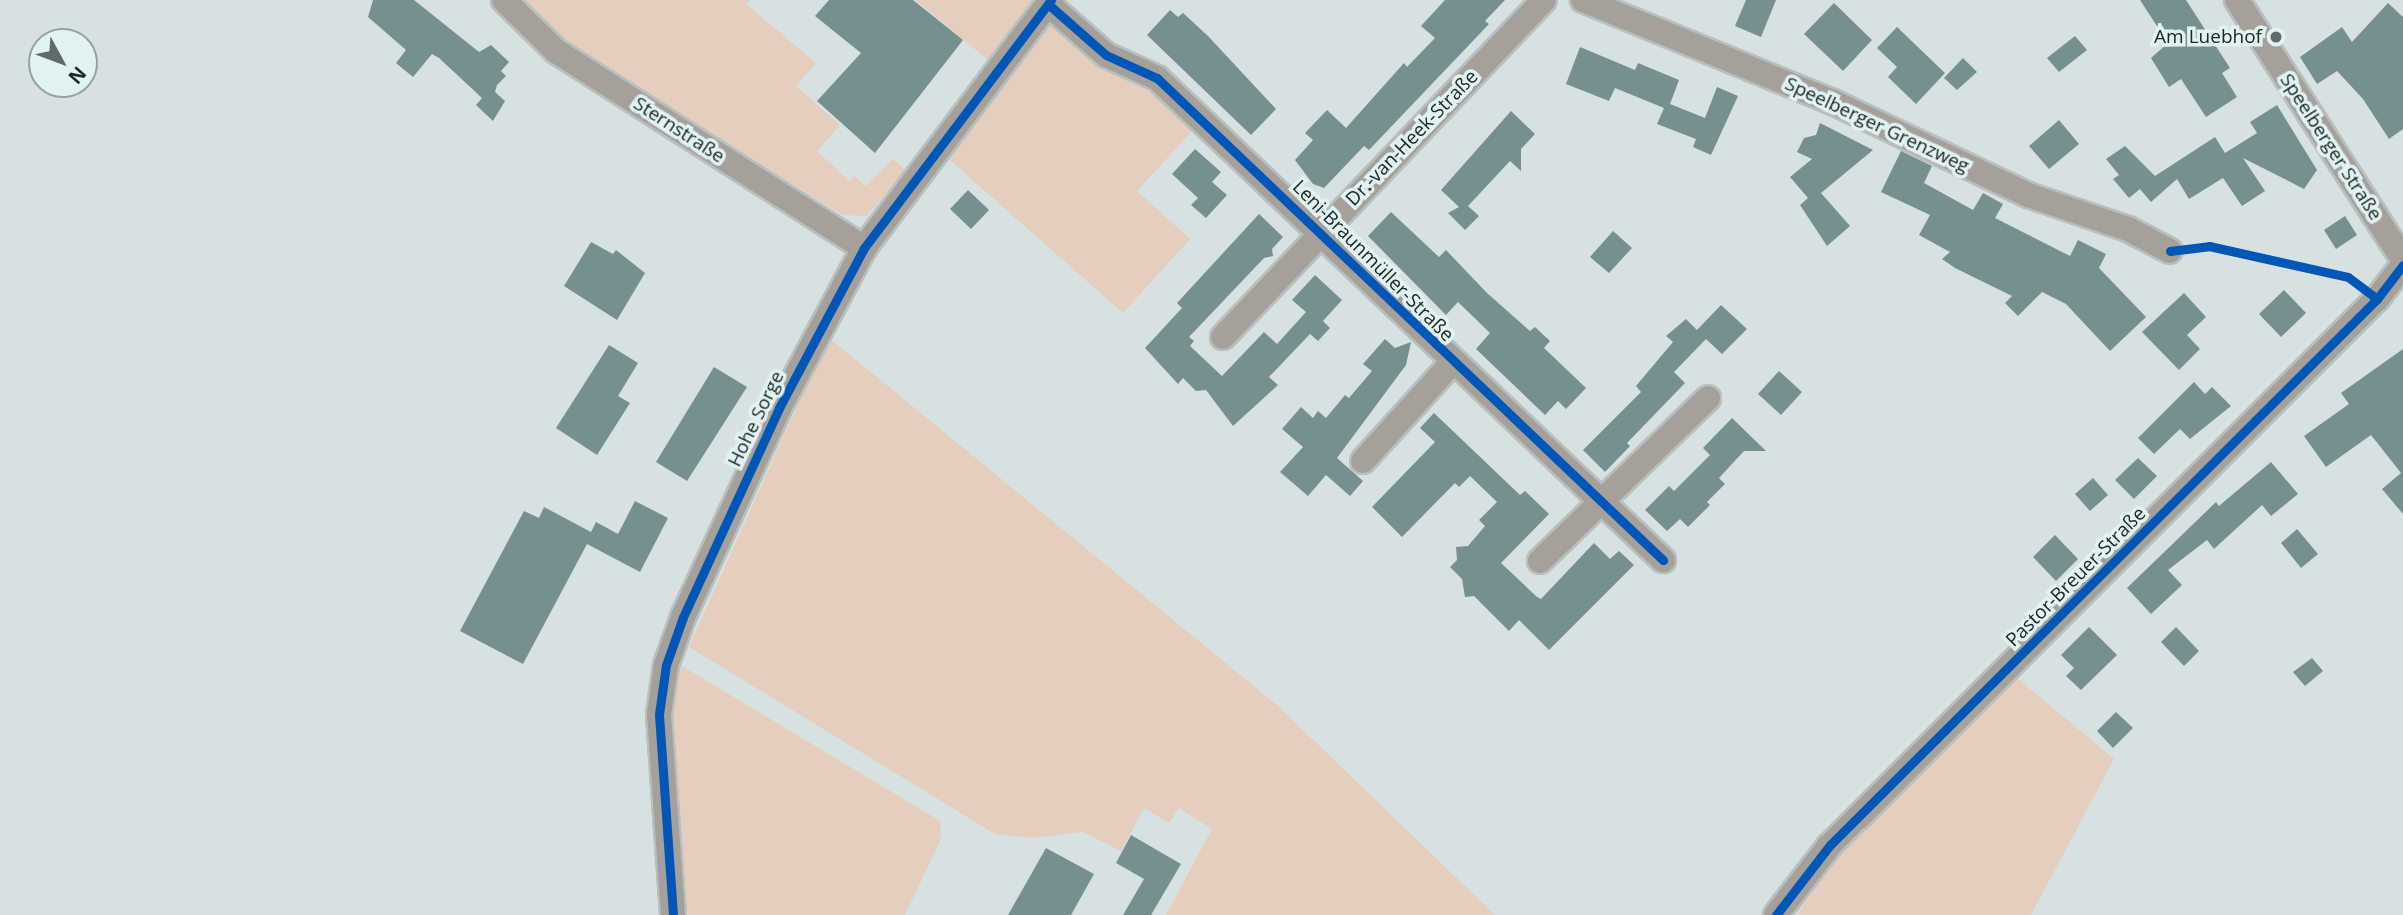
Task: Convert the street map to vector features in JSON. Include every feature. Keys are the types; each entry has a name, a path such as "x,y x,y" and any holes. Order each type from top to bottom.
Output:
{"street":[{"name":"Sternstraße","path":"504,0 556,51 864,248"},
{"name":"Dr.-van-Heek-Straße","path":"1223,337 1544,0"},
{"name":"Speelberger Grenzweg","path":"1583,0 1833,102 2028,195 2128,229 2170,251"},
{"name":"Speelberger Straße","path":"2237,0 2403,262"},
{"name":"Hohe Sorge","path":"673,915 659,713 666,664 682,617 779,408 864,248 1049,2"},
{"name":"Leni-Braunmüller-Straße","path":"1049,2 1106,55 1157,78 1321,232 1451,363 1663,560"},
{"name":"Pastor-Breuer-Straße","path":"1776,915 1830,845 2377,299 2403,262"},
{"name":"Leni-Braunmüller-Straße","path":"1363,461 1451,363"},
{"path":"1540,561 1603,503 1708,398"}],"shaded area":[{"path":"518,0 750,0 747,5 816,63 796,86 840,125 817,151 849,181 854,176 866,186 893,159 906,170 867,216 842,215 559,41"},
{"path":"915,0 1038,0 988,60"},
{"path":"1057,26 1147,88 1194,129 1137,191 1190,239 1123,313 943,154 1040,27"},
{"path":"828,337 1278,706 1495,915 1166,915 1212,829 1179,808 1169,823 1144,808 1121,851 1083,832 1032,838 995,834 689,647"},
{"path":"682,666 940,821 941,839 905,915 688,915 672,735 674,687"},
{"path":"2017,678 2114,759 2031,915 1797,915 1834,861"}],"building":[{"path":"373,0 414,0 479,52 491,45 509,62 501,71 506,76 497,85 495,92 505,101 493,121 476,105 482,98 439,58 432,54 413,77 396,63 406,50 368,17"},
{"path":"829,0 913,0 963,40 875,153 817,101 861,53 815,16"},
{"path":"1445,0 1505,0 1485,21 1489,24 1369,150 1364,146 1324,188 1313,184 1295,160 1313,140 1305,133 1327,110 1346,128 1404,63 1407,67 1435,38 1421,26"},
{"path":"1746,0 1776,0 1761,37 1735,26"},
{"path":"2140,0 2186,0 2230,68 2222,73 2237,97 2206,117 2181,79 2169,87 2151,58 2168,43"},
{"path":"1834,3 1872,40 1843,71 1804,34"},
{"path":"2388,3 2403,17 2403,129 2389,139 2363,99 2337,71 2317,84 2300,57 2342,27 2352,42"},
{"path":"1170,10 1178,17 1183,13 1208,36 1276,109 1251,135 1147,35"},
{"path":"1897,27 1945,73 1916,104 1888,77 1897,67 1877,48"},
{"path":"2075,36 2087,50 2059,72 2047,58"},
{"path":"1580,47 1635,70 1638,63 1679,80 1670,104 1705,118 1717,87 1738,96 1711,155 1693,147 1696,139 1657,124 1664,108 1615,88 1609,101 1566,84"},
{"path":"1963,58 1977,72 1957,90 1944,78"},
{"path":"2277,105 2317,170 2304,189 2243,158 2265,191 2242,206 2223,178 2189,199 2177,179 2151,202 2140,189 2129,198 2113,179 2119,175 2106,159 2125,146 2155,176 2215,137 2225,153 2257,133 2250,122"},
{"path":"1511,111 1535,134 1521,149 1521,171 1510,161 1468,206 1479,216 1465,230 1448,213 1459,207 1441,190"},
{"path":"2059,120 2079,144 2049,169 2029,146"},
{"path":"1820,123 1873,150 1821,193 1850,226 1827,246 1800,205 1808,198 1790,177 1812,159 1797,152 1804,138 1816,135"},
{"path":"1195,149 1221,172 1212,182 1227,195 1206,218 1191,205 1198,198 1172,174"},
{"path":"1901,151 1932,166 1924,183 1973,210 1983,193 2003,204 1995,218 2070,256 2078,240 2106,254 2099,268 2146,317 2110,351 2066,304 2042,292 2018,316 2005,303 2012,296 1955,268 1942,259 1950,252 1919,235 1930,215 1881,192"},
{"path":"968,190 989,210 971,229 950,209"},
{"path":"1391,212 1439,257 1446,250 1487,293 1530,331 1535,327 1550,341 1544,348 1586,388 1566,409 1558,401 1545,415 1476,349 1490,333 1458,302 1446,315 1368,236"},
{"path":"1259,214 1283,237 1272,249 1273,256 1264,258 1189,337 1194,341 1190,346 1222,376 1264,332 1277,344 1306,312 1292,300 1315,275 1342,300 1323,321 1330,328 1318,341 1310,334 1269,377 1278,385 1233,426 1206,390 1196,391 1183,378 1178,384 1145,348 1182,308 1177,303"},
{"path":"2345,216 2357,235 2336,249 2324,230"},
{"path":"1613,231 1632,248 1609,273 1590,257"},
{"path":"591,242 613,254 616,250 645,273 617,320 564,286"},
{"path":"2284,290 2306,313 2281,337 2259,314"},
{"path":"2184,293 2206,317 2187,335 2200,349 2179,370 2142,332"},
{"path":"1721,305 1747,329 1722,354 1706,339 1674,372 1685,383 1627,443 1630,446 1605,472 1583,450 1641,392 1636,386 1673,342 1666,336 1686,319 1697,330"},
{"path":"1385,339 1395,348 1411,342 1406,365 1337,458 1363,481 1350,496 1326,475 1308,496 1280,472 1303,447 1282,429 1301,407 1313,418 1318,411 1326,418 1345,395 1349,398 1372,371 1363,364"},
{"path":"609,345 638,363 618,396 630,403 597,455 556,428"},
{"path":"2403,349 2403,514 2382,489 2401,473 2371,435 2326,467 2304,436 2349,404 2341,393"},
{"path":"714,367 747,387 687,481 656,462"},
{"path":"1779,371 1802,392 1781,415 1758,394"},
{"path":"2194,382 2205,394 2212,387 2231,406 2190,439 2180,429 2154,454 2138,438"},
{"path":"1434,413 1520,495 1525,491 1549,514 1501,563 1537,597 1541,599 1594,543 1610,559 1619,551 1634,565 1549,650 1519,620 1509,631 1474,596 1465,597 1462,579 1450,567 1457,560 1456,547 1468,546 1485,526 1479,520 1497,502 1470,476 1459,487 1455,483 1402,537 1372,507 1435,442 1420,428"},
{"path":"1732,418 1766,451 1744,451 1719,478 1725,484 1707,502 1710,505 1688,527 1680,519 1667,531 1645,510 1669,486 1674,491 1710,455 1703,448"},
{"path":"2138,458 2157,476 2134,499 2115,480"},
{"path":"2271,462 2298,494 2271,516 2262,505 2214,549 2207,540 2168,570 2182,585 2151,614 2127,588 2216,502 2219,506"},
{"path":"2093,478 2108,495 2090,511 2075,494"},
{"path":"635,501 668,518 640,572 587,544 523,664 460,631 524,511 539,518 544,507 591,532 596,522 618,534"},
{"path":"2297,529 2318,554 2301,568 2281,543"},
{"path":"2055,535 2078,559 2056,581 2033,557"},
{"path":"2089,627 2117,655 2081,690 2066,676 2074,668 2061,655"},
{"path":"2176,627 2199,651 2184,666 2161,642"},
{"path":"2312,658 2323,671 2305,686 2293,672"},
{"path":"2116,712 2133,728 2113,748 2097,731"},
{"path":"1131,835 1181,864 1151,915 1123,915 1144,879 1116,863"},
{"path":"1046,848 1094,874 1071,915 1008,915"}],"cycle path":[{"path":"673,915 659,714 666,665 683,617 779,408 864,248 1051,0"},
{"path":"1048,4 1106,55 1157,78 1663,560"},
{"path":"2170,251 2209,246 2348,277 2377,299"},
{"path":"1776,915 1830,845 2377,299 2403,265"}],"place":[{"name":"Am Luebhof","path":"2276,37"}]}
